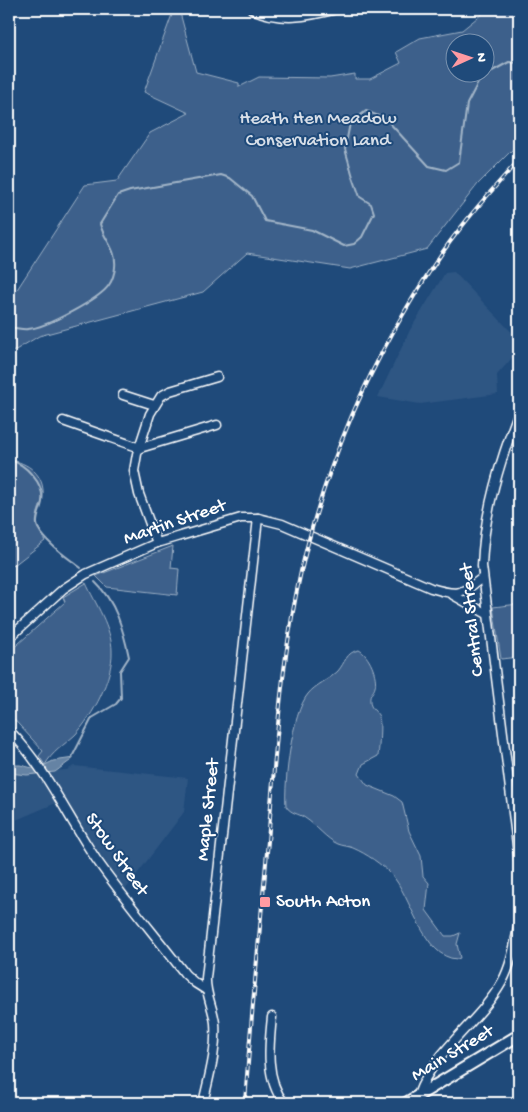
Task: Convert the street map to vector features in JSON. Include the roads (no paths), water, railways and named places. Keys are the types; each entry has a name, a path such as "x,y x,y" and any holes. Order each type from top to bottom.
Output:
{"main road":[{"name":"Main Street","path":"406,1103 519,1035"}],"street":[{"path":"252,9 273,17 288,18 337,9"},
{"path":"157,543 134,479 135,462 154,406 161,396 170,391 217,377"},
{"path":"123,395 154,406"},
{"name":"Central Street","path":"519,410 498,473 487,516 483,546 482,578 519,861"},
{"path":"63,421 140,448 217,425"},
{"name":"Martin Street","path":"9,638 63,589 86,574 157,543 227,521 258,518 286,525 431,588 453,594 486,614"},
{"name":"Maple Street","path":"203,1103 215,1036 213,1012 206,990 258,518"},
{"path":"453,594 464,592 482,578"},
{"name":"Stow Street","path":"9,730 39,765 85,842 111,880 186,974 195,984 206,990"},
{"path":"418,1095 427,1077 442,1056 503,981 519,923"},
{"path":"272,1017 270,1066 277,1094 284,1103"}],"waterway":[{"path":"9,328 28,329 47,324 84,305 104,291 114,274 115,261 100,224 118,195 130,191 221,175 230,178 252,196 265,221 312,230 344,246 354,244 362,237 374,213 371,204 360,197 345,149 350,123 366,111 386,119 429,166 446,170 459,162 467,104 481,77 509,62 519,63"},
{"path":"9,460 21,465 33,475 40,488 42,502 38,515 38,528 58,550 81,568"},
{"path":"71,759 92,718 116,704 121,698 120,671 129,657 118,616 108,598 95,582"}],"railway":[{"path":"245,1103 282,687 296,595 319,505 351,417 371,374 416,292 442,253 479,205 519,160"}],"place":[{"name":"South Acton","path":"265,902"}],"park label":[{"name":"Heath Hen Meadow Conservation Land","path":"318,130"}]}
